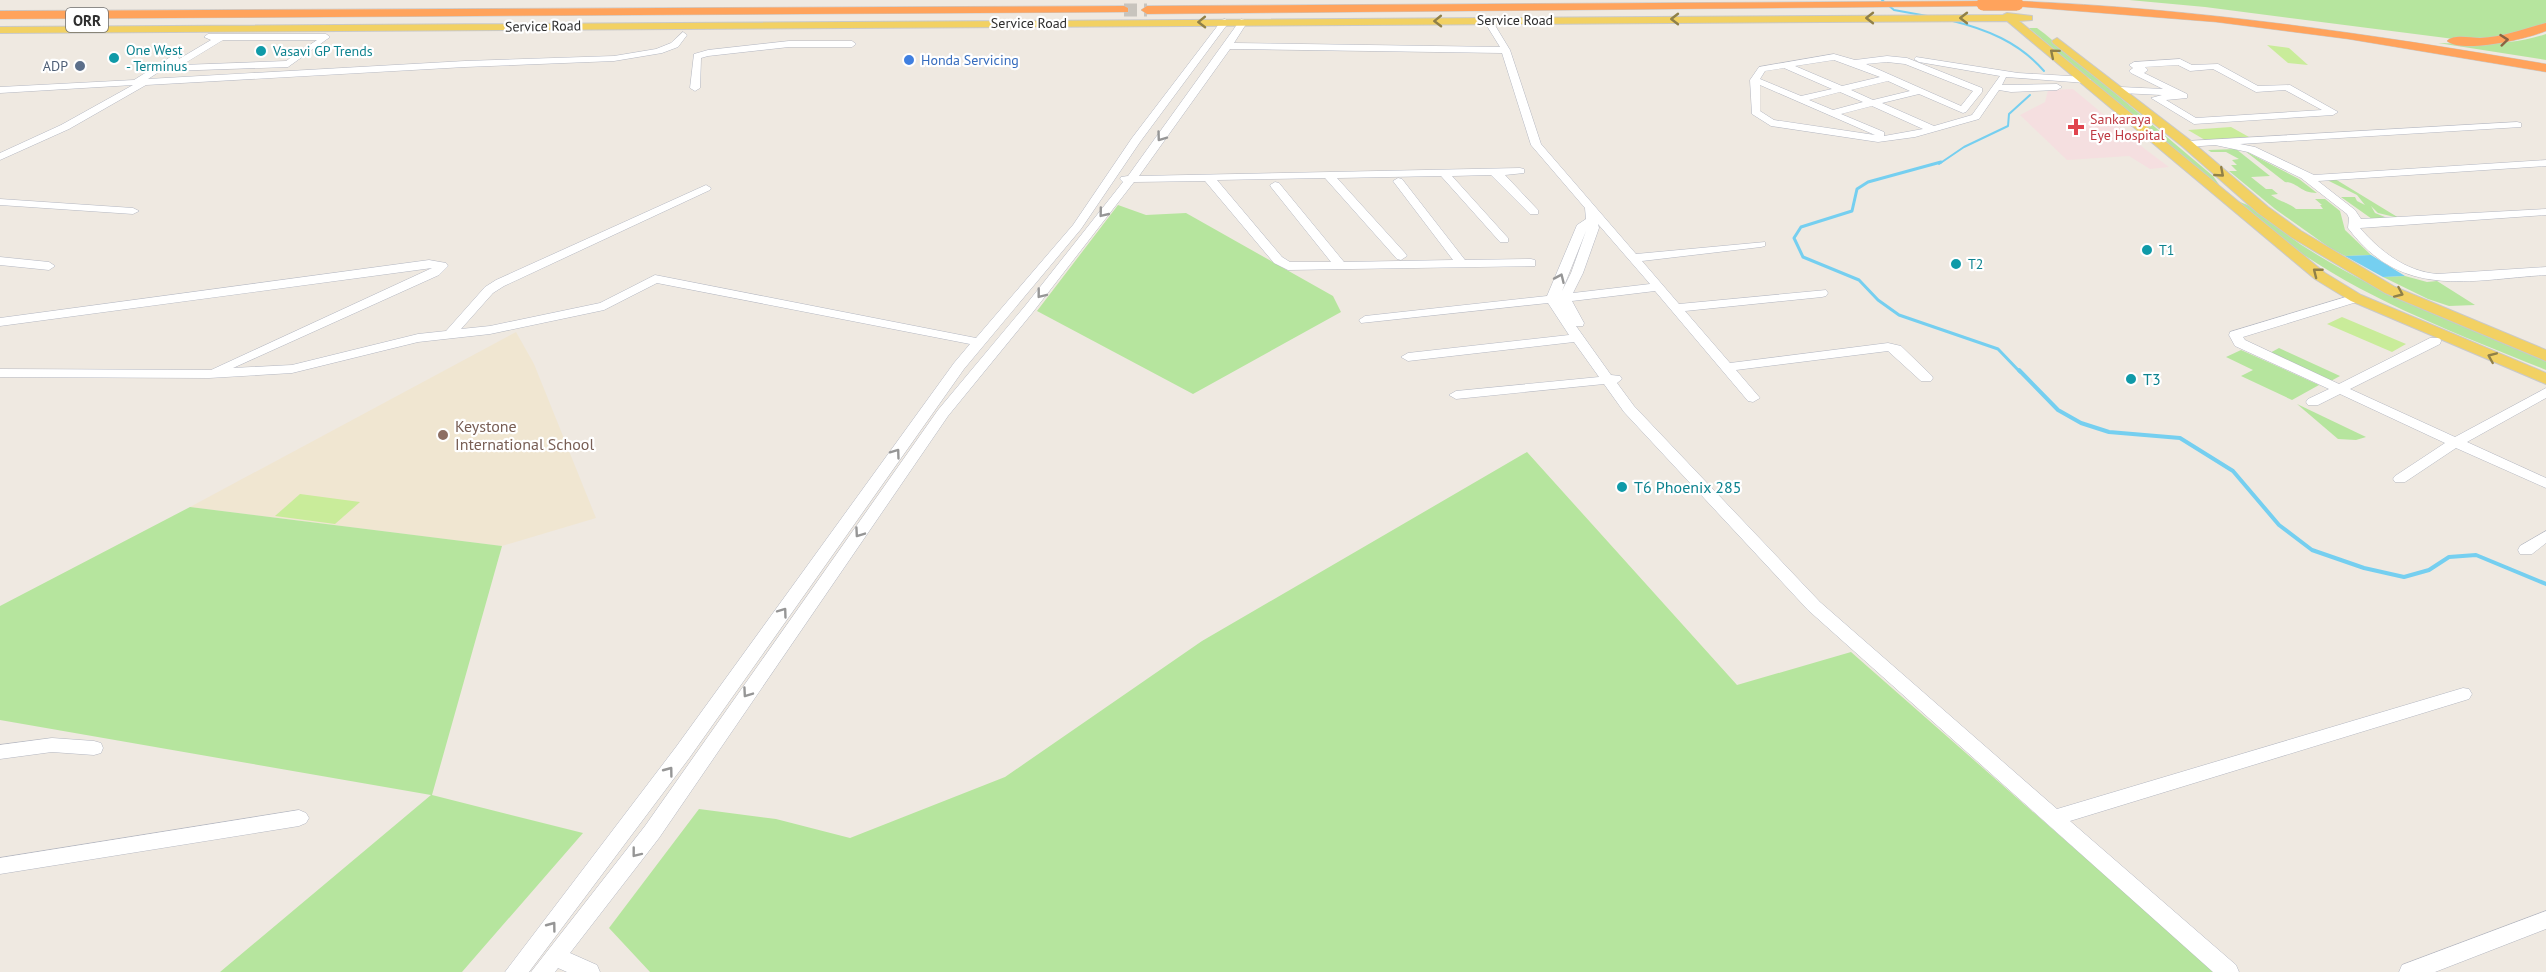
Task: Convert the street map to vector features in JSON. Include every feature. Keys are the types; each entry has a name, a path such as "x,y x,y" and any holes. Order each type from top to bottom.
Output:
{"highway":[{"path":"734,4 756,0"},
{"name":"ORR","path":"0,15 651,12 918,6 1042,0"},
{"path":"2080,0 2201,10 2546,65"},
{"path":"1147,10 1985,2 2171,12 2342,32 2475,42 2510,40 2546,27"},
{"name":"ORR","path":"0,3 336,6"},
{"name":"ORR","path":"0,9 734,4 1124,10"},
{"path":"651,12 709,25"},
{"name":"ORR","path":"0,21 325,14"},
{"path":"2342,32 2477,61 2545,82"}],"main road":[{"path":"2003,0 2121,90 2243,193 2296,234 2349,268 2429,307 2546,356"},
{"path":"1985,2 2009,17 2089,82 2320,276 2356,298 2546,379"},
{"name":"Service Road","path":"0,30 221,33 233,29 709,25 2028,18"},
{"path":"2220,193 2243,193"}],"street":[{"path":"1478,20 1490,24 1506,50 1536,145 1591,214 1659,287 1754,398"},
{"path":"516,972 866,509 1029,309 1131,179 1244,21"},
{"path":"589,972 549,964 652,832 959,366 1077,227 1110,178 1225,22"},
{"path":"1,153 170,68 221,33"},
{"path":"143,81 208,37 221,33 326,37 288,64 170,68"},
{"path":"0,88 623,55 661,51 678,43 683,35 672,36 668,43 655,48 623,55"},
{"path":"695,88 697,56 708,52 789,44 852,44"},
{"path":"1228,46 1506,50"},
{"path":"1878,59 1873,56 1873,52 2019,76 2089,82"},
{"path":"1976,117 1831,54 1762,69 1755,80 1755,112 1770,123 1891,139 1976,117 2007,84 2089,82"},
{"path":"1856,63 1878,59 1907,61 1979,90 1963,110"},
{"path":"2121,90 2179,93 2184,96 2156,98 2194,121 2333,112 2287,87 2256,89 2215,66 2190,68 2180,62 2134,65 2143,70 2134,71 2160,86 2166,86 2179,93"},
{"path":"1194,65 1213,67"},
{"path":"1785,65 1933,129"},
{"path":"1905,85 1945,76"},
{"path":"1800,99 1889,78"},
{"path":"1755,80 1891,139"},
{"path":"1832,113 1920,91"},
{"path":"1160,110 1180,112"},
{"path":"2187,144 2517,125"},
{"path":"2218,143 2260,153 2306,177 2351,212 2354,228 2360,236 2384,256 2409,272 2424,277 2546,271"},
{"path":"2306,177 2546,163"},
{"path":"1110,178 1520,171"},
{"path":"1493,172 1500,175 1534,212"},
{"path":"1444,173 1504,240"},
{"path":"1328,175 1401,256"},
{"path":"1208,177 1283,264 1297,267 1531,263"},
{"path":"1398,181 1461,263"},
{"path":"1275,185 1341,266"},
{"path":"450,334 493,286 706,188"},
{"path":"0,202 133,211"},
{"path":"2354,223 2546,212"},
{"path":"1591,214 1593,228 1577,273 1558,298 1556,308 1578,338 1638,407 1647,428 1814,606 2228,972"},
{"path":"1633,258 1761,244"},
{"path":"0,261 49,266"},
{"path":"0,322 417,266 437,264 442,266 435,272 209,374"},
{"path":"0,373 209,374 292,369 418,338 490,330 604,306 655,279 979,342"},
{"path":"1365,320 1659,287"},
{"path":"1676,308 1822,293"},
{"path":"1558,298 1577,321 1613,379"},
{"path":"2356,298 2235,334 2240,343 2546,484"},
{"path":"1408,357 1578,338"},
{"path":"2313,402 2435,341"},
{"path":"1728,367 1888,347 1896,349 1926,378"},
{"path":"1456,395 1613,379"},
{"path":"2400,479 2456,442 2546,392"},
{"path":"2526,550 2546,536"},
{"path":"2055,818 2463,694"},
{"path":"0,752 52,746 94,748"},
{"path":"0,866 299,818"},
{"path":"2410,972 2546,920"}],"shaded area":[{"name":"Sankaraya Eye Hospital","path":"2073,89 2169,167 2150,169 2129,156 2067,160 2020,115 2045,102 2048,90"},
{"name":"Keystone International School","path":"516,332 534,364 596,518 502,546 190,507"}],"green space":[{"path":"2129,0 2546,0 2546,23 2503,37 2454,39 2205,7"},
{"path":"2029,28 2037,28 2045,34 2213,176 2220,186 2216,186"},
{"path":"2546,34 2546,60 2438,43 2479,44 2520,41"},
{"path":"2267,45 2289,48 2308,65 2288,63"},
{"path":"2231,127 2249,137 2205,140 2188,130"},
{"path":"2236,149 2270,176 2251,177 2266,189 2272,189 2278,194 2271,195 2278,199 2296,209 2323,209 2315,199 2325,199 2340,211 2345,230 2371,255 2345,256 2330,248 2275,209 2229,171 2237,171 2231,165 2237,165 2232,160 2239,159 2226,152 2208,150"},
{"path":"2245,151 2299,179 2317,193 2285,182"},
{"path":"2335,179 2399,218 2378,213 2371,206 2375,213 2390,219 2372,219 2341,197 2355,197 2357,201 2365,205 2357,195 2327,180"},
{"path":"2231,200 2250,206 2300,244 2390,294 2546,360 2546,370 2420,318 2359,288 2301,253"},
{"path":"1118,205 1146,215 1186,213 1333,296 1341,312 1193,394 1037,311"},
{"path":"2405,276 2427,282 2437,281 2475,305 2449,306 2428,299 2383,277"},
{"path":"2342,317 2406,344 2392,352 2327,324"},
{"path":"2279,348 2340,376 2329,382 2268,354"},
{"path":"2241,350 2319,385 2292,400 2241,376 2253,370 2226,357"},
{"path":"2297,404 2366,437 2356,440 2338,439"},
{"path":"1527,452 1737,685 1851,652 2215,972 650,972 609,928 699,809 776,819 850,838 1005,777 1202,641"},
{"path":"300,494 360,502 335,524 275,516"},
{"path":"190,507 502,546 432,795 583,833 462,972 220,972 431,795 0,720 0,606"}],"water":[{"path":"2371,255 2405,276 2383,277 2345,256"}],"waterway":[{"path":"1882,0 1894,10 1927,16"},
{"path":"1949,20 1989,32 2013,44 2044,71"},
{"path":"1939,164 1964,147 2008,126 2009,114 2030,95"},
{"path":"1941,162 1868,182 1857,189 1852,211 1801,227 1794,238 1803,257 1859,280 1878,300 1899,315 1998,349 2020,372"},
{"path":"2019,370 2058,410 2081,423 2109,432 2180,438 2233,471 2279,525 2312,550 2364,568 2404,577 2429,570 2449,557 2476,555 2546,584"}],"tunnel":[{"path":"1124,10 1147,10"}],"place":[{"name":"Vasavi GP Trends","path":"261,51"},
{"name":"One West - Terminus","path":"114,58"},
{"name":"Honda Servicing","path":"909,60"},
{"name":"ADP","path":"80,66"},
{"name":"Sankaraya Eye Hospital","path":"2076,127"},
{"name":"T1","path":"2147,250"},
{"name":"T2","path":"1956,264"},
{"name":"T3","path":"2131,379"},
{"name":"Keystone International School","path":"443,435"},
{"name":"T6 Phoenix 285","path":"1622,487"}]}
